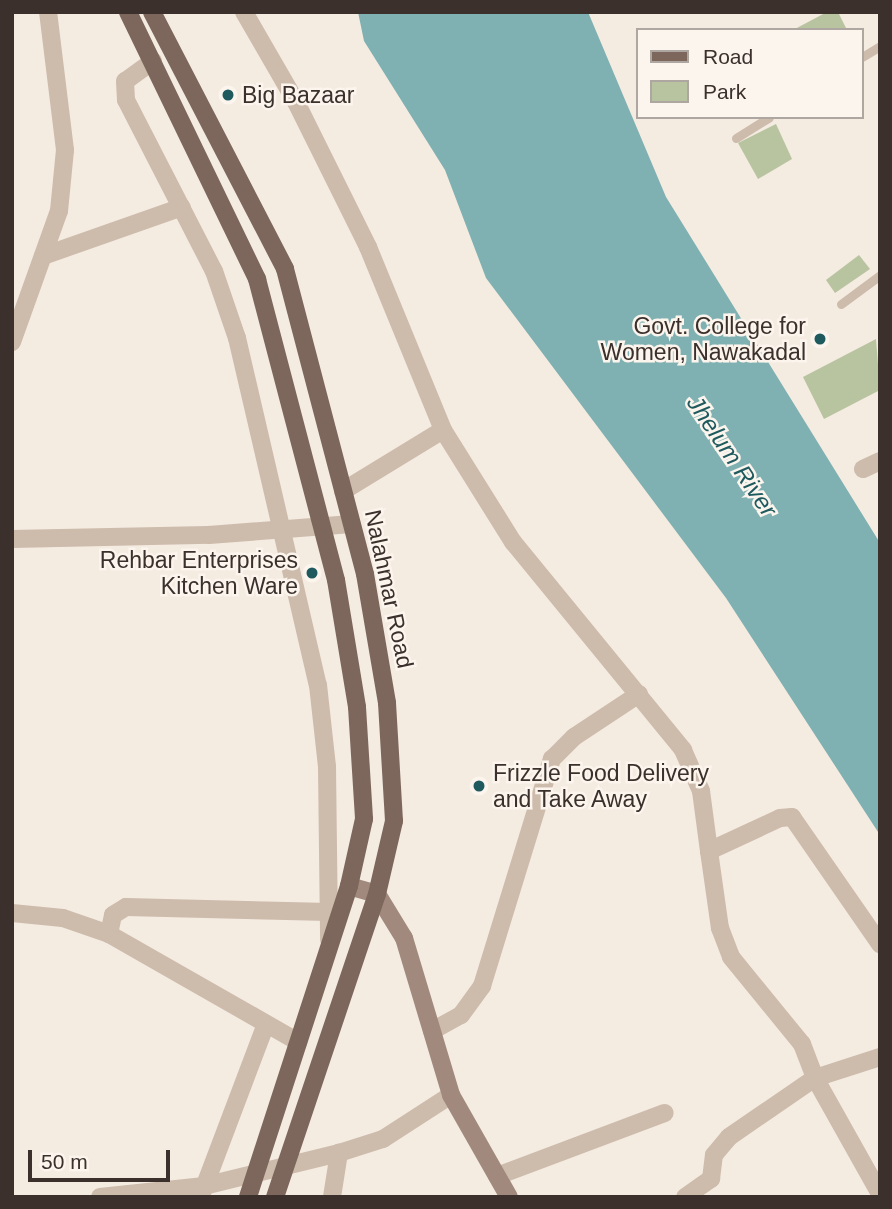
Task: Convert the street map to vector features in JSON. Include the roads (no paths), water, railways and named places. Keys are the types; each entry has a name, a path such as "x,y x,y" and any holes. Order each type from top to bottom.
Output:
{"main road":[{"path":"128,12 257,279 336,580 357,707 364,819 348,886 248,1197"},
{"name":"Nalahmar Road","path":"152,12 285,268 352,524 387,703 394,821 377,894 275,1197"}],"street":[{"path":"12,342 59,211 65,150 48,12"},
{"path":"243,12 296,102 368,247 443,430 513,542 683,751 701,791 720,928 732,957 802,1044 815,1078 880,1194"},
{"path":"153,61 131,73 124,91 214,271 237,338 318,685 327,767 329,944"},
{"path":"43,256 182,207"},
{"path":"343,491 443,430"},
{"path":"12,539 352,524"},
{"path":"432,1031 461,1015 482,986 552,760 573,737 639,694"},
{"path":"709,851 780,818 792,817 880,944"},
{"path":"348,886 377,894 404,938 451,1095 509,1197"},
{"path":"109,934 113,915 126,907 329,912"},
{"path":"12,913 63,918 109,934 265,1026 298,1041"},
{"path":"203,1191 265,1026"},
{"path":"685,1197 711,1179 719,1146 815,1078 880,1057"},
{"path":"100,1197 203,1191 254,1174 339,1153 383,1139 451,1095"},
{"path":"497,1176 666,1113"},
{"path":"332,1197 339,1153"}],"lane":[{"path":"864,56 880,46"},
{"path":"736,138 766,119"},
{"path":"841,304 880,275"}],"water":[{"name":"Jhelum River","path":"358,12 588,12 666,197 880,543 880,835 726,598 486,278 445,170 364,41"}],"place":[{"name":"Big Bazaar","path":"228,95"},
{"name":"Govt. College for Women, Nawakadal","path":"820,339"},
{"name":"Rehbar Enterprises Kitchen Ware","path":"312,573"},
{"name":"Frizzle Food Delivery and Take Away","path":"479,786"}]}
